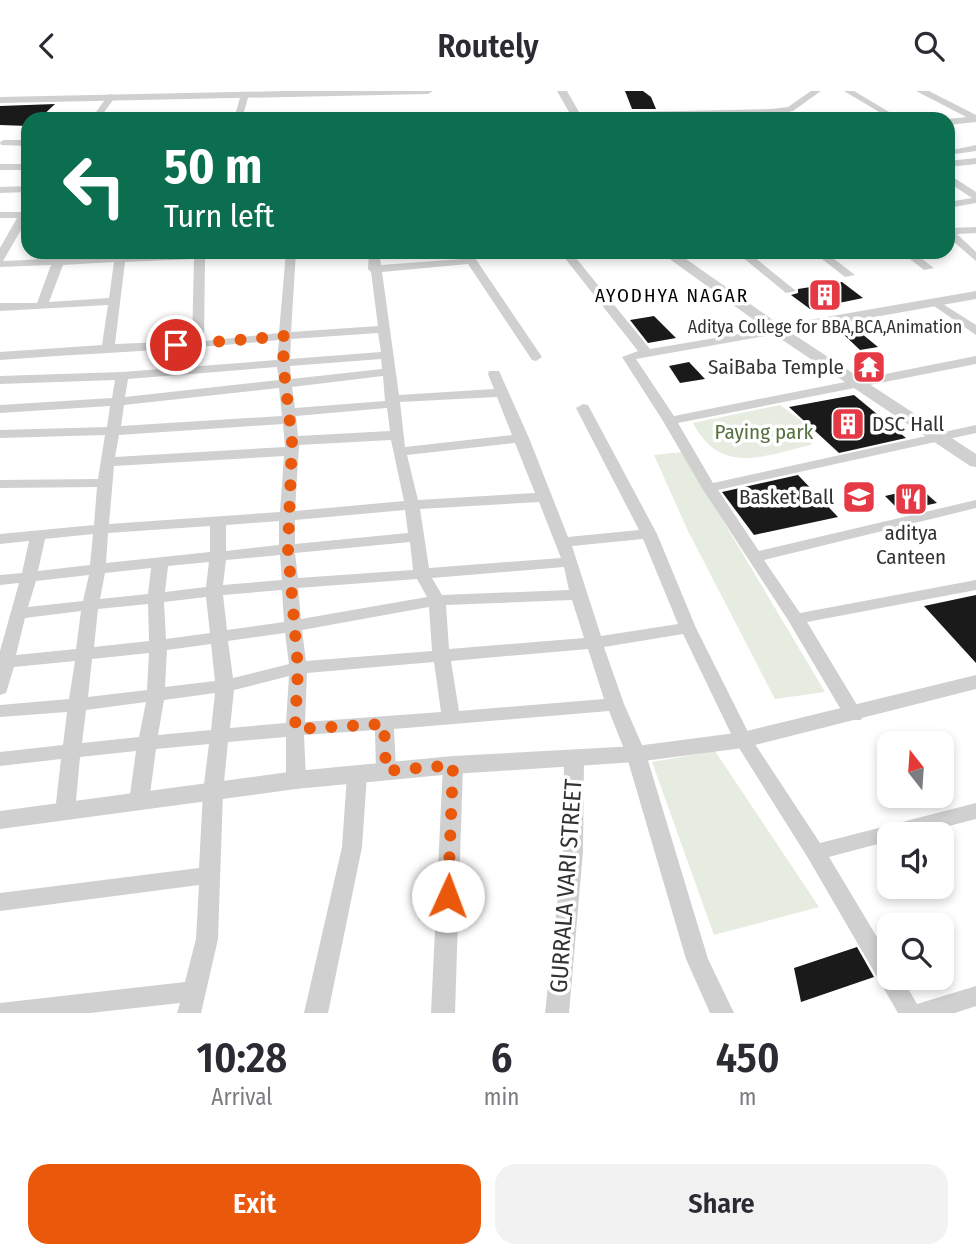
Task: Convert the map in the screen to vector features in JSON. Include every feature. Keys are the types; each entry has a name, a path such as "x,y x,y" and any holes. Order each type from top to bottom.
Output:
{"street":[{"path":"0,99 43,94 99,93 110,98 338,91"},
{"path":"0,99 428,91"},
{"path":"562,91 574,112"},
{"path":"753,112 782,111 817,91"},
{"path":"848,91 885,112"},
{"path":"921,91 976,119"},
{"path":"240,112 245,95"},
{"path":"100,112 110,98"},
{"path":"955,121 976,119"},
{"path":"2,145 15,129"},
{"path":"2,145 21,144"},
{"path":"955,151 976,148"},
{"path":"955,164 976,161"},
{"path":"0,167 21,167"},
{"path":"955,182 976,198"},
{"path":"0,190 21,189"},
{"path":"955,204 976,198"},
{"path":"962,202 976,212"},
{"path":"0,215 21,215"},
{"path":"0,258 21,223"},
{"path":"955,231 976,230"},
{"path":"955,238 976,258"},
{"path":"0,264 120,259 108,348"},
{"path":"198,345 200,259"},
{"path":"290,259 283,362 292,446 288,549 298,668 296,780"},
{"path":"374,259 399,452 412,505 422,574 437,600 441,654 451,718"},
{"path":"571,259 647,354"},
{"path":"677,259 777,330 976,462"},
{"path":"750,259 790,291"},
{"path":"827,259 849,275"},
{"path":"916,259 928,268"},
{"path":"374,269 471,260 536,357"},
{"path":"42,306 58,262"},
{"path":"854,715 796,619 709,488 670,421 628,358 976,295"},
{"path":"0,307 114,301"},
{"path":"935,302 976,331"},
{"path":"0,356 198,345 384,329"},
{"path":"0,380 122,376 387,355"},
{"path":"670,421 976,360"},
{"path":"0,409 119,402 389,372"},
{"path":"494,374 563,542 593,643 636,754 697,959 722,1013"},
{"path":"65,812 70,750 90,605 98,569 104,483 122,376"},
{"path":"0,434 113,431 289,416 392,401 500,393"},
{"path":"583,408 649,534 688,628 743,740 815,852 877,958"},
{"path":"709,488 976,429"},
{"path":"107,462 397,435"},
{"path":"399,452 522,438"},
{"path":"0,484 104,483"},
{"path":"0,539 101,529 218,523 412,505 544,497"},
{"path":"755,557 976,504"},
{"path":"0,1013 191,1002 207,939 213,792 225,686 214,591 218,523"},
{"path":"563,542 649,534"},
{"path":"0,689 3,663 29,577 38,536"},
{"path":"0,580 417,537"},
{"path":"18,614 214,591 570,562"},
{"path":"139,801 156,696 156,599 160,563"},
{"path":"796,619 976,586"},
{"path":"3,663 158,646 293,626 437,600 578,595"},
{"path":"0,711 156,696 225,686 298,668 593,643 688,628"},
{"path":"0,820 296,780 453,765 636,754 743,740 976,683"},
{"path":"0,759 218,734 384,724 615,704"},
{"path":"384,724 386,771"},
{"name":"GURRALA VARI STREET","path":"556,1013 573,851 574,759"},
{"path":"443,1013 453,765"},
{"path":"316,1013 352,847 356,775"},
{"path":"815,852 976,811"},
{"path":"0,902 210,875"},
{"path":"896,990 910,1013"},
{"path":"922,1013 976,996"}],"green space":[{"name":"Paying park","path":"780,405 815,431 811,445 760,457 730,456 716,450 704,440 693,423"},
{"path":"682,452 825,692 775,699 688,531 654,455"},
{"path":"715,751 819,907 714,935 652,762"}],"building":[{"path":"625,91 643,91 651,97 656,109 632,109"},
{"path":"55,104 46,112 21,112 21,126 0,125 0,106"},
{"name":"Aditya College for BBA,BCA,Animation","path":"842,282 863,298 810,309 791,295 798,293 798,289"},
{"path":"654,316 676,338 648,343 630,320"},
{"path":"856,329 878,347 860,350 840,331"},
{"path":"689,362 705,379 680,383 669,366"},
{"name":"DSC Hall","path":"854,395 906,438 839,453 789,407"},
{"path":"798,475 838,517 754,535 722,492"},
{"name":"aditya Canteen","path":"920,488 937,503 900,511 885,496"},
{"path":"976,595 976,663 924,606"},
{"path":"857,947 874,977 801,1002 794,968"}],"place":[{"name":"Aditya College for BBA,BCA,Animation","path":"825,295"},
{"name":"SaiBaba Temple","path":"869,367"},
{"name":"DSC Hall","path":"848,424"},
{"name":"Basket Ball","path":"859,497"},
{"name":"aditya Canteen","path":"911,499"}],"district":[{"name":"AYODHYA NAGAR","path":"672,295"}],"route":[{"path":"176,345 285,336 283,362 292,441 288,549 298,668 295,729 384,724 386,771 453,765 448,896"}]}
